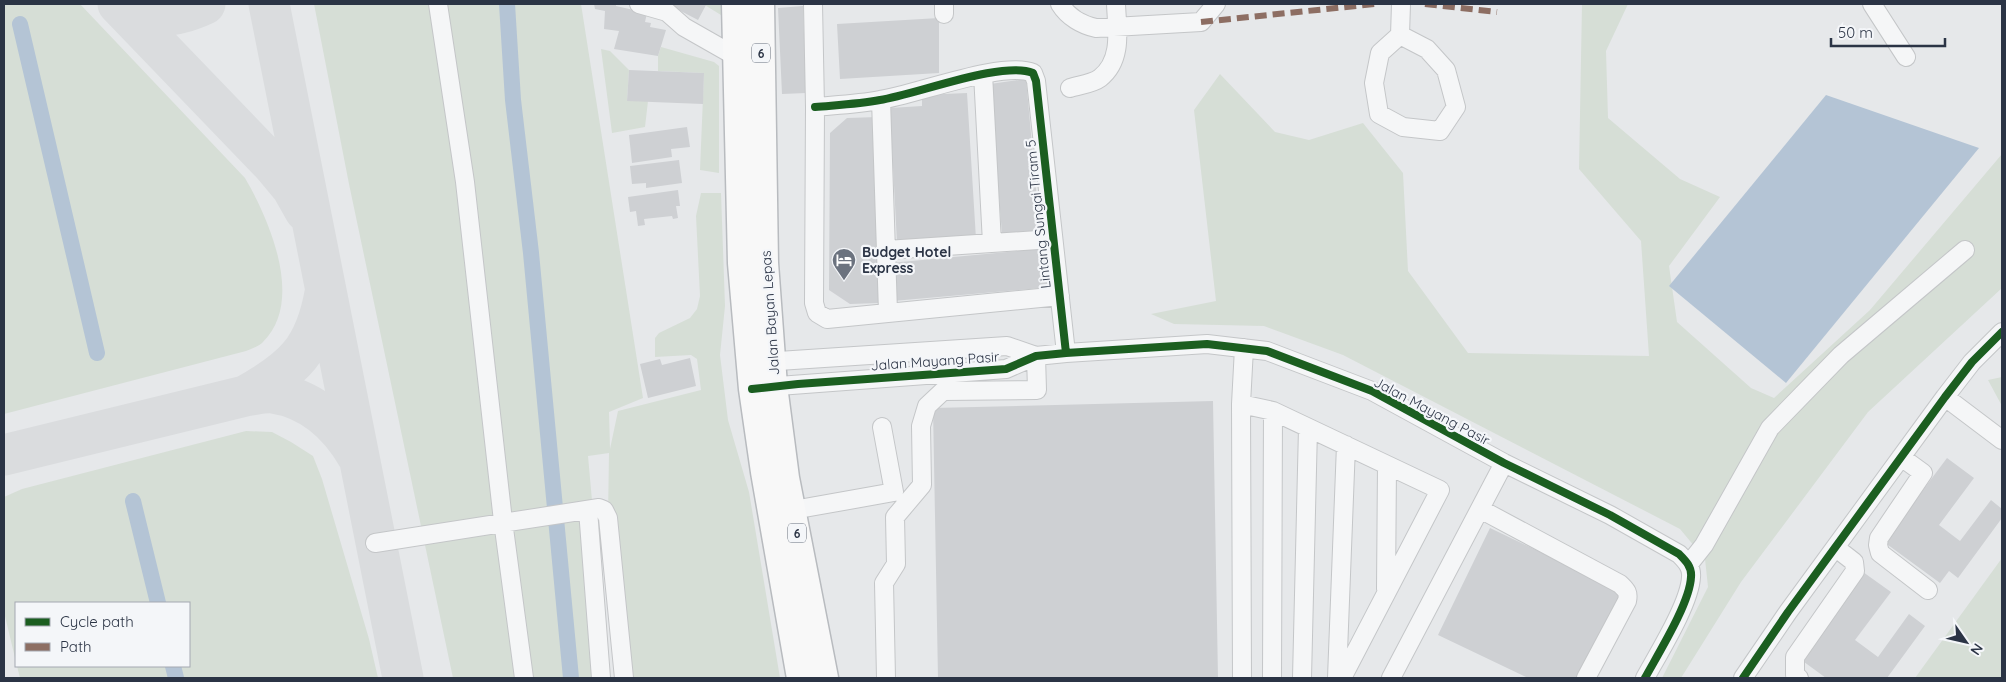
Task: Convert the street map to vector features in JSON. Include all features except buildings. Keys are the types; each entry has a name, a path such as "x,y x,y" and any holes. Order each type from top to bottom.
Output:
{"highway":[{"name":"Jalan Bayan Lepas","path":"735,4 742,286 793,510 825,678"},
{"name":"Jalan Bayan Lepas","path":"761,4 761,102 766,263 762,375 764,472 800,678"},
{"path":"742,286 737,346 742,403 764,472"}],"street":[{"path":"438,4 465,182 503,522 524,678"},
{"path":"639,4 667,12 684,27 735,56"},
{"path":"813,4 815,106 814,303 816,313 827,319 1060,296"},
{"path":"1060,4 1064,10 1084,25 1096,28 1201,22 1216,4"},
{"path":"1070,88 1099,78 1108,69 1116,53 1116,4"},
{"path":"1400,35 1427,50 1446,70 1456,107 1440,131 1403,128 1379,114 1374,83 1380,53 1400,35 1401,4"},
{"path":"1872,4 1906,56"},
{"name":"Lintang Sungai Tiram 5","path":"983,74 1024,69 1032,73 1036,81 1066,353"},
{"path":"815,106 881,100 983,74 992,243"},
{"path":"881,100 888,312"},
{"path":"886,250 1053,238"},
{"path":"1645,678 1687,598 1692,576 1689,564 1704,545 1770,428 1841,355 1965,250"},
{"path":"1743,678 1788,612 1945,397 1972,362 2002,332"},
{"name":"Jalan Mayang Pasir","path":"762,375 1006,369 1036,356 1207,344 1267,351 1372,391 1504,463 1610,515 1680,554 1689,564"},
{"name":"Jalan Mayang Pasir","path":"762,375 1007,346 1036,356"},
{"path":"1242,678 1241,404 1244,348"},
{"path":"886,678 884,583 896,564 896,517 922,485 921,426 927,406 943,391 1037,390 1036,356"},
{"path":"1945,397 2002,440"},
{"path":"1241,404 1273,411 1440,490 1342,678"},
{"path":"1272,678 1273,411"},
{"path":"793,510 894,492 882,427"},
{"path":"1302,678 1308,428"},
{"path":"1337,678 1346,445"},
{"path":"1901,457 1923,473 1879,538 1878,545 1880,552 1928,590"},
{"path":"1391,678 1504,463"},
{"path":"1386,594 1387,465"},
{"path":"375,543 599,508 604,510 608,518 624,678"},
{"path":"1480,509 1612,580 1626,590 1628,594 1627,601 1586,678"},
{"path":"583,511 601,678"},
{"path":"1799,678 1795,675 1795,657 1855,571 1854,562 1836,548"}],"shaded area":[{"path":"4,4 80,4 245,178 264,215 272,237 279,260 282,283 281,305 275,325 263,342 246,351 4,414"},
{"path":"314,4 581,4 643,398 609,412 610,449 618,411 701,390 697,359 691,355 655,357 655,338 659,333 690,318 697,309 700,296 696,216 701,193 721,193 725,306 720,355 728,420 749,492 780,678 628,678 608,518 609,453 588,456 608,678 453,678 349,184"},
{"path":"703,4 721,4 721,15"},
{"path":"1582,4 1628,4 1606,51 1608,118 1680,179 1720,197 1669,266 1677,322 1751,388 1774,398 1870,310 2002,154 2002,288 1868,412 1741,582 1681,678 1662,678 1708,587 1705,559 1680,529 1343,355 1264,326 1174,324 1151,314 1216,301 1194,110 1220,74 1275,132 1309,140 1363,123 1403,173 1408,271 1468,353 1649,356 1641,241 1579,169"},
{"path":"661,47 714,62 719,66 719,173 700,170 704,73 658,71 658,56"},
{"path":"601,49 610,51 629,70 627,101 648,101 645,127 612,133"},
{"path":"2002,377 2002,406 1988,380"},
{"path":"246,431 272,432 291,442 313,456 322,479 369,639 378,678 20,678 17,667 190,667 190,602 15,602 15,658 4,612 4,497 22,489"},
{"path":"2002,558 2002,678 1915,678"}],"water":[{"path":"1826,95 1979,148 1786,383 1669,286"}],"waterway":[{"path":"507,4 513,100 531,253 571,678"},
{"path":"20,24 97,353"},
{"path":"133,501 158,602"},
{"path":"173,667 176,678"}],"taxiway":[{"path":"118,4 272,164 292,188 305,211"},
{"path":"121,4 163,15 181,13 205,4"},
{"path":"269,4 403,678"},
{"path":"325,293 315,329 300,355 277,376 245,396 273,393 287,396 312,407 333,424 358,457"},
{"path":"4,455 245,396"}],"marked path":[{"path":"1201,22 1375,4"},
{"path":"1425,4 1497,12"}],"cycle path":[{"path":"815,107 880,100 1001,71 1019,70 1033,73 1036,81 1066,353"},
{"path":"1743,678 1788,612 1945,397 1972,362 2002,332"},
{"path":"752,389 1006,369 1036,356 1066,353 1207,344 1267,351 1372,391 1504,463 1610,515 1679,554 1691,570 1689,588 1679,614 1645,678"}],"place":[{"name":"Budget Hotel Express","path":"844,281"}]}
